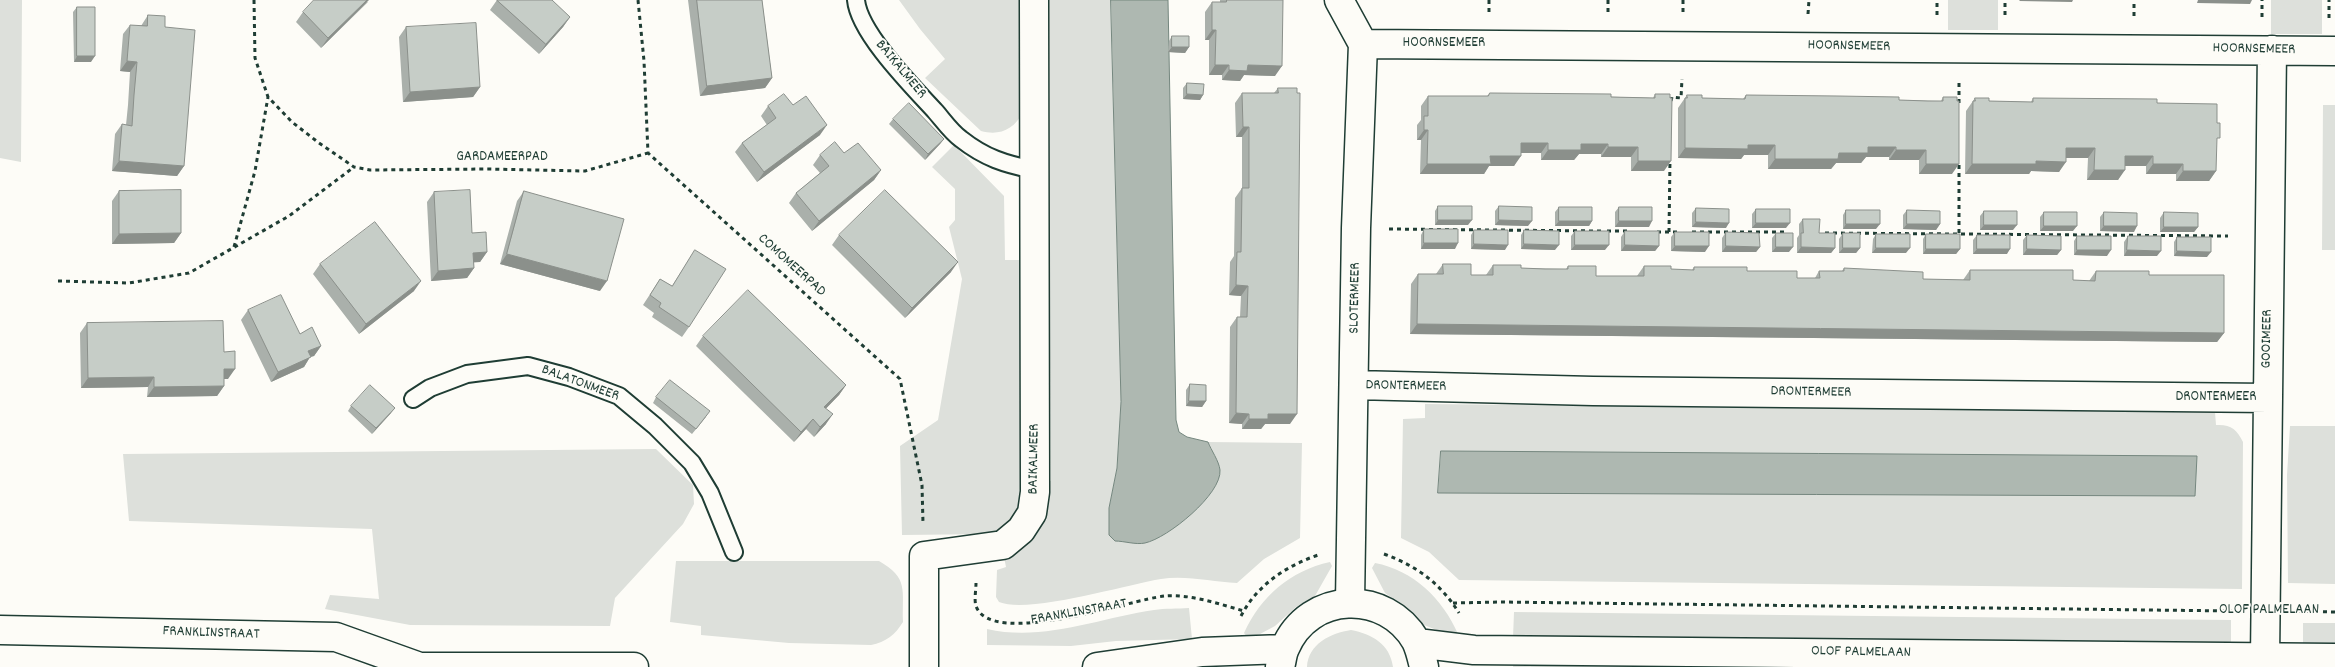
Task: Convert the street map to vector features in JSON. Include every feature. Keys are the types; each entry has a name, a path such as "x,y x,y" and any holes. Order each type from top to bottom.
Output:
{"street":[{"name":"BAIKALMEER","path":"924,556 1003,544 1021,530 1032,513 1035,492 1034,0"},
{"path":"1339,0 1363,44"},
{"name":"HOORNSEMEER","path":"1363,44 2335,51"},
{"name":"SLOTERMEER","path":"1350,602 1355,386 1356,228 1363,44"},
{"name":"GOOIMEER","path":"2265,658 2272,50"},
{"name":"DRONTERMEER","path":"1355,386 1592,391 2268,398"},
{"path":"924,556 924,667"},
{"path":"1097,667 1202,652 1282,658 1295,631 1310,616 1329,606 1350,602 1371,605 1390,613 1405,626 1420,655"},
{"name":"FRANKLINSTRAAT","path":"0,630 336,637 416,667 634,667"},
{"name":"OLOF PALMELAAN","path":"1420,655 1474,650 1738,659 2335,658"}],"lane":[{"name":"BAIKALMEER","path":"856,0 857,6 877,42 899,72 960,139 998,162 1034,170"},
{"name":"BALATONMEER","path":"413,399 430,388 467,374 528,366 569,377 619,396 655,426 692,463 710,493 734,552"}],"path":[{"name":"GARDAMEERPAD","path":"254,0 255,58 268,96 292,122 354,167 370,170 488,169 585,171 648,153"},
{"path":"638,0 644,60 648,153"},
{"path":"1671,107 1672,97 1681,98 1683,0"},
{"path":"1959,48 1959,106"},
{"name":"GARDAMEERPAD","path":"234,247 255,171 268,96"},
{"name":"COMOMEERPAD","path":"648,153 900,379 922,485 924,556"},
{"path":"1669,232 1670,155"},
{"path":"1959,155 1959,233"},
{"path":"58,281 129,283 189,272 289,216 354,167"},
{"path":"1356,228 1630,231"},
{"path":"1649,232 1679,232"},
{"path":"1689,232 1788,232"},
{"path":"1825,233 2228,236"},
{"name":"FRANKLINSTRAAT","path":"977,548 976,606 982,614 992,621 1010,624 1048,621 1166,596 1215,603 1244,611"},
{"name":"OLOF PALMELAAN","path":"1453,603 2335,612"}],"shaded area":[{"path":"0,0 22,0 21,162 0,158"},
{"path":"899,0 1023,0 1023,112 1011,127 994,133 981,131 925,78 945,59"},
{"path":"1047,0 1111,0 1121,402 1117,468 1109,508 1220,469 1208,442 1302,443 1300,538 1264,559 1237,583 1170,578 1054,602 1032,604 1013,605 999,602 996,597 997,570 1006,567 1004,557 1047,480 1051,481"},
{"path":"1111,0 1168,0 1176,420 1179,432 1187,437 1208,442 1220,470 1218,480 1212,491 1192,514 1167,533 1145,543 1115,541 1109,535 1109,508 1117,468 1121,402"},
{"path":"1948,0 1998,0 1998,30 1948,30"},
{"path":"2271,0 2322,0 2322,34 2271,34"},
{"path":"2323,105 2335,105 2335,250 2322,250"},
{"path":"954,145 1004,196 1005,260 1026,260 1027,497 1005,529 992,534 902,535 900,446 938,420 962,279 949,227 955,220 955,189 932,167"},
{"path":"1425,404 2215,412 2216,425 2225,425 2232,428 2243,442 2242,589 1459,580 1429,552 1401,538 1403,419 1425,418"},
{"path":"2290,426 2335,426 2335,584 2288,583 2287,475"},
{"path":"656,449 693,485 694,504 683,524 615,598 610,626 410,625 325,609 330,595 379,599 372,529 129,521 123,454"},
{"path":"1441,451 2197,456 2195,496 1438,493"},
{"path":"676,561 879,561 889,567 900,579 903,593 903,622 890,637 871,645 789,643 701,635 701,626 670,622"},
{"path":"1330,562 1332,566 1315,596 1296,607 1275,626 1260,634 1247,637 1244,633 1251,620 1278,587 1302,572"},
{"path":"1375,563 1402,572 1425,588 1444,609 1458,634 1452,636 1424,625 1385,593 1372,568"},
{"path":"1189,608 1192,639 1116,641 1071,646 987,645 987,629 1029,633 1050,631 1154,610"},
{"path":"1514,612 2231,620 2231,646 1513,638"},
{"path":"2303,623 2335,623 2335,647 2303,647"},
{"path":"1351,630 1366,634 1379,641 1388,652 1393,667 1307,667 1311,652 1316,646 1329,637"},
{"path":"1514,662 1655,662 1707,667 1513,667"}],"building":[{"path":"314,0 367,0 328,38 303,12"},
{"path":"497,0 552,0 570,17 546,44"},
{"path":"697,0 762,0 772,78 707,86"},
{"path":"1227,0 1283,0 1282,66 1248,65 1247,71 1229,70 1229,65 1215,65 1216,30 1212,30 1212,2 1226,2"},
{"path":"77,7 95,7 95,56 77,56"},
{"path":"148,15 165,16 165,27 195,30 184,166 119,161 122,124 132,126 137,62 127,61 130,25 147,26"},
{"path":"476,23 480,87 410,92 406,27"},
{"path":"1172,36 1189,36 1189,47 1172,47"},
{"path":"1187,83 1204,84 1203,95 1187,94"},
{"path":"1278,88 1297,88 1297,93 1300,93 1297,414 1268,414 1268,419 1249,419 1249,414 1236,413 1237,317 1247,317 1248,286 1236,285 1237,252 1241,252 1242,188 1249,188 1249,127 1243,127 1242,93 1278,93"},
{"path":"1490,93 1611,94 1611,97 1655,98 1655,94 1670,94 1670,98 1672,98 1671,161 1638,161 1638,147 1608,147 1608,144 1581,144 1581,150 1548,150 1548,143 1521,143 1521,156 1490,156 1491,164 1427,164 1428,130 1424,130 1424,116 1428,116 1428,96 1488,96"},
{"path":"784,94 793,105 806,96 827,125 764,172 742,143 776,118 768,106"},
{"path":"1687,95 1702,95 1702,98 1745,99 1746,95 1899,97 1899,100 1928,101 1943,101 1943,97 1957,97 1957,101 1959,101 1959,164 1926,164 1926,150 1896,150 1896,147 1868,147 1868,153 1839,153 1838,159 1775,159 1775,145 1748,145 1748,149 1685,148 1685,98 1687,98"},
{"path":"1975,98 1989,98 1989,101 2033,102 2033,98 2157,99 2157,103 2217,104 2217,123 2220,123 2220,138 2217,138 2216,171 2183,171 2183,164 2153,164 2153,156 2125,156 2125,170 2094,170 2095,148 2066,148 2066,162 2036,161 2036,164 1972,164 1973,101 1975,101"},
{"path":"909,103 944,139 928,154 893,119"},
{"path":"835,142 844,153 858,143 881,170 819,221 796,193 829,166 820,155"},
{"path":"181,190 181,233 119,234 119,191"},
{"path":"470,190 472,233 486,232 487,252 473,253 474,268 438,271 434,192"},
{"path":"885,190 958,262 912,308 839,235"},
{"path":"524,191 624,219 607,281 507,254"},
{"path":"1438,206 1472,206 1472,220 1438,220"},
{"path":"1499,206 1532,207 1532,221 1499,220"},
{"path":"1559,207 1592,207 1592,221 1559,221"},
{"path":"1619,207 1652,207 1652,221 1619,221"},
{"path":"1696,208 1729,209 1729,223 1696,222"},
{"path":"1756,209 1790,209 1790,223 1756,223"},
{"path":"1846,210 1880,210 1880,224 1846,224"},
{"path":"1907,210 1940,211 1940,224 1907,224"},
{"path":"1984,211 2017,211 2017,225 1984,225"},
{"path":"2044,212 2077,212 2077,226 2044,226"},
{"path":"2104,212 2137,213 2137,226 2104,226"},
{"path":"2164,212 2198,213 2198,227 2164,227"},
{"path":"1803,219 1820,219 1819,233 1835,233 1835,248 1801,247"},
{"path":"375,222 421,281 366,324 320,264"},
{"path":"1424,229 1458,229 1458,243 1424,243"},
{"path":"1474,230 1508,230 1508,245 1474,244"},
{"path":"1524,230 1559,231 1559,245 1524,244"},
{"path":"1575,231 1609,231 1609,245 1575,245"},
{"path":"1625,231 1659,231 1659,246 1625,245"},
{"path":"1675,232 1709,232 1709,246 1675,246"},
{"path":"1726,232 1759,233 1760,247 1726,246"},
{"path":"1776,233 1793,233 1793,247 1776,247"},
{"path":"1843,233 1860,233 1860,248 1843,248"},
{"path":"1876,234 1910,234 1910,248 1876,248"},
{"path":"1926,234 1960,234 1960,249 1926,249"},
{"path":"1977,235 2010,235 2010,249 1977,249"},
{"path":"2027,235 2061,236 2061,250 2027,249"},
{"path":"2077,236 2111,236 2111,250 2077,250"},
{"path":"2128,236 2161,236 2161,251 2127,250"},
{"path":"2177,237 2211,237 2211,252 2177,251"},
{"path":"695,250 726,269 689,327 659,307 661,303 650,295 660,279 672,286"},
{"path":"1443,264 1471,264 1471,275 1493,275 1493,265 1521,265 1521,268 1545,269 1568,269 1568,266 1596,266 1596,276 1644,276 1644,266 1671,266 1671,269 1694,270 1694,267 1747,267 1747,271 1797,271 1797,278 1820,278 1819,271 1844,271 1844,268 1923,272 1923,279 1970,280 1970,270 2073,270 2073,280 2095,281 2096,271 2149,271 2149,275 2224,275 2224,333 1417,324 1418,274 1443,274"},
{"path":"748,290 846,385 824,407 833,414 820,427 813,419 801,432 703,336"},
{"path":"281,295 300,334 312,327 321,346 308,351 311,357 278,372 248,310"},
{"path":"223,321 224,352 235,351 235,369 224,369 224,386 154,387 154,377 88,378 87,323"},
{"path":"670,380 710,411 696,429 656,397"},
{"path":"1190,384 1206,385 1206,401 1189,401"},
{"path":"370,385 395,408 376,428 351,406"}]}
